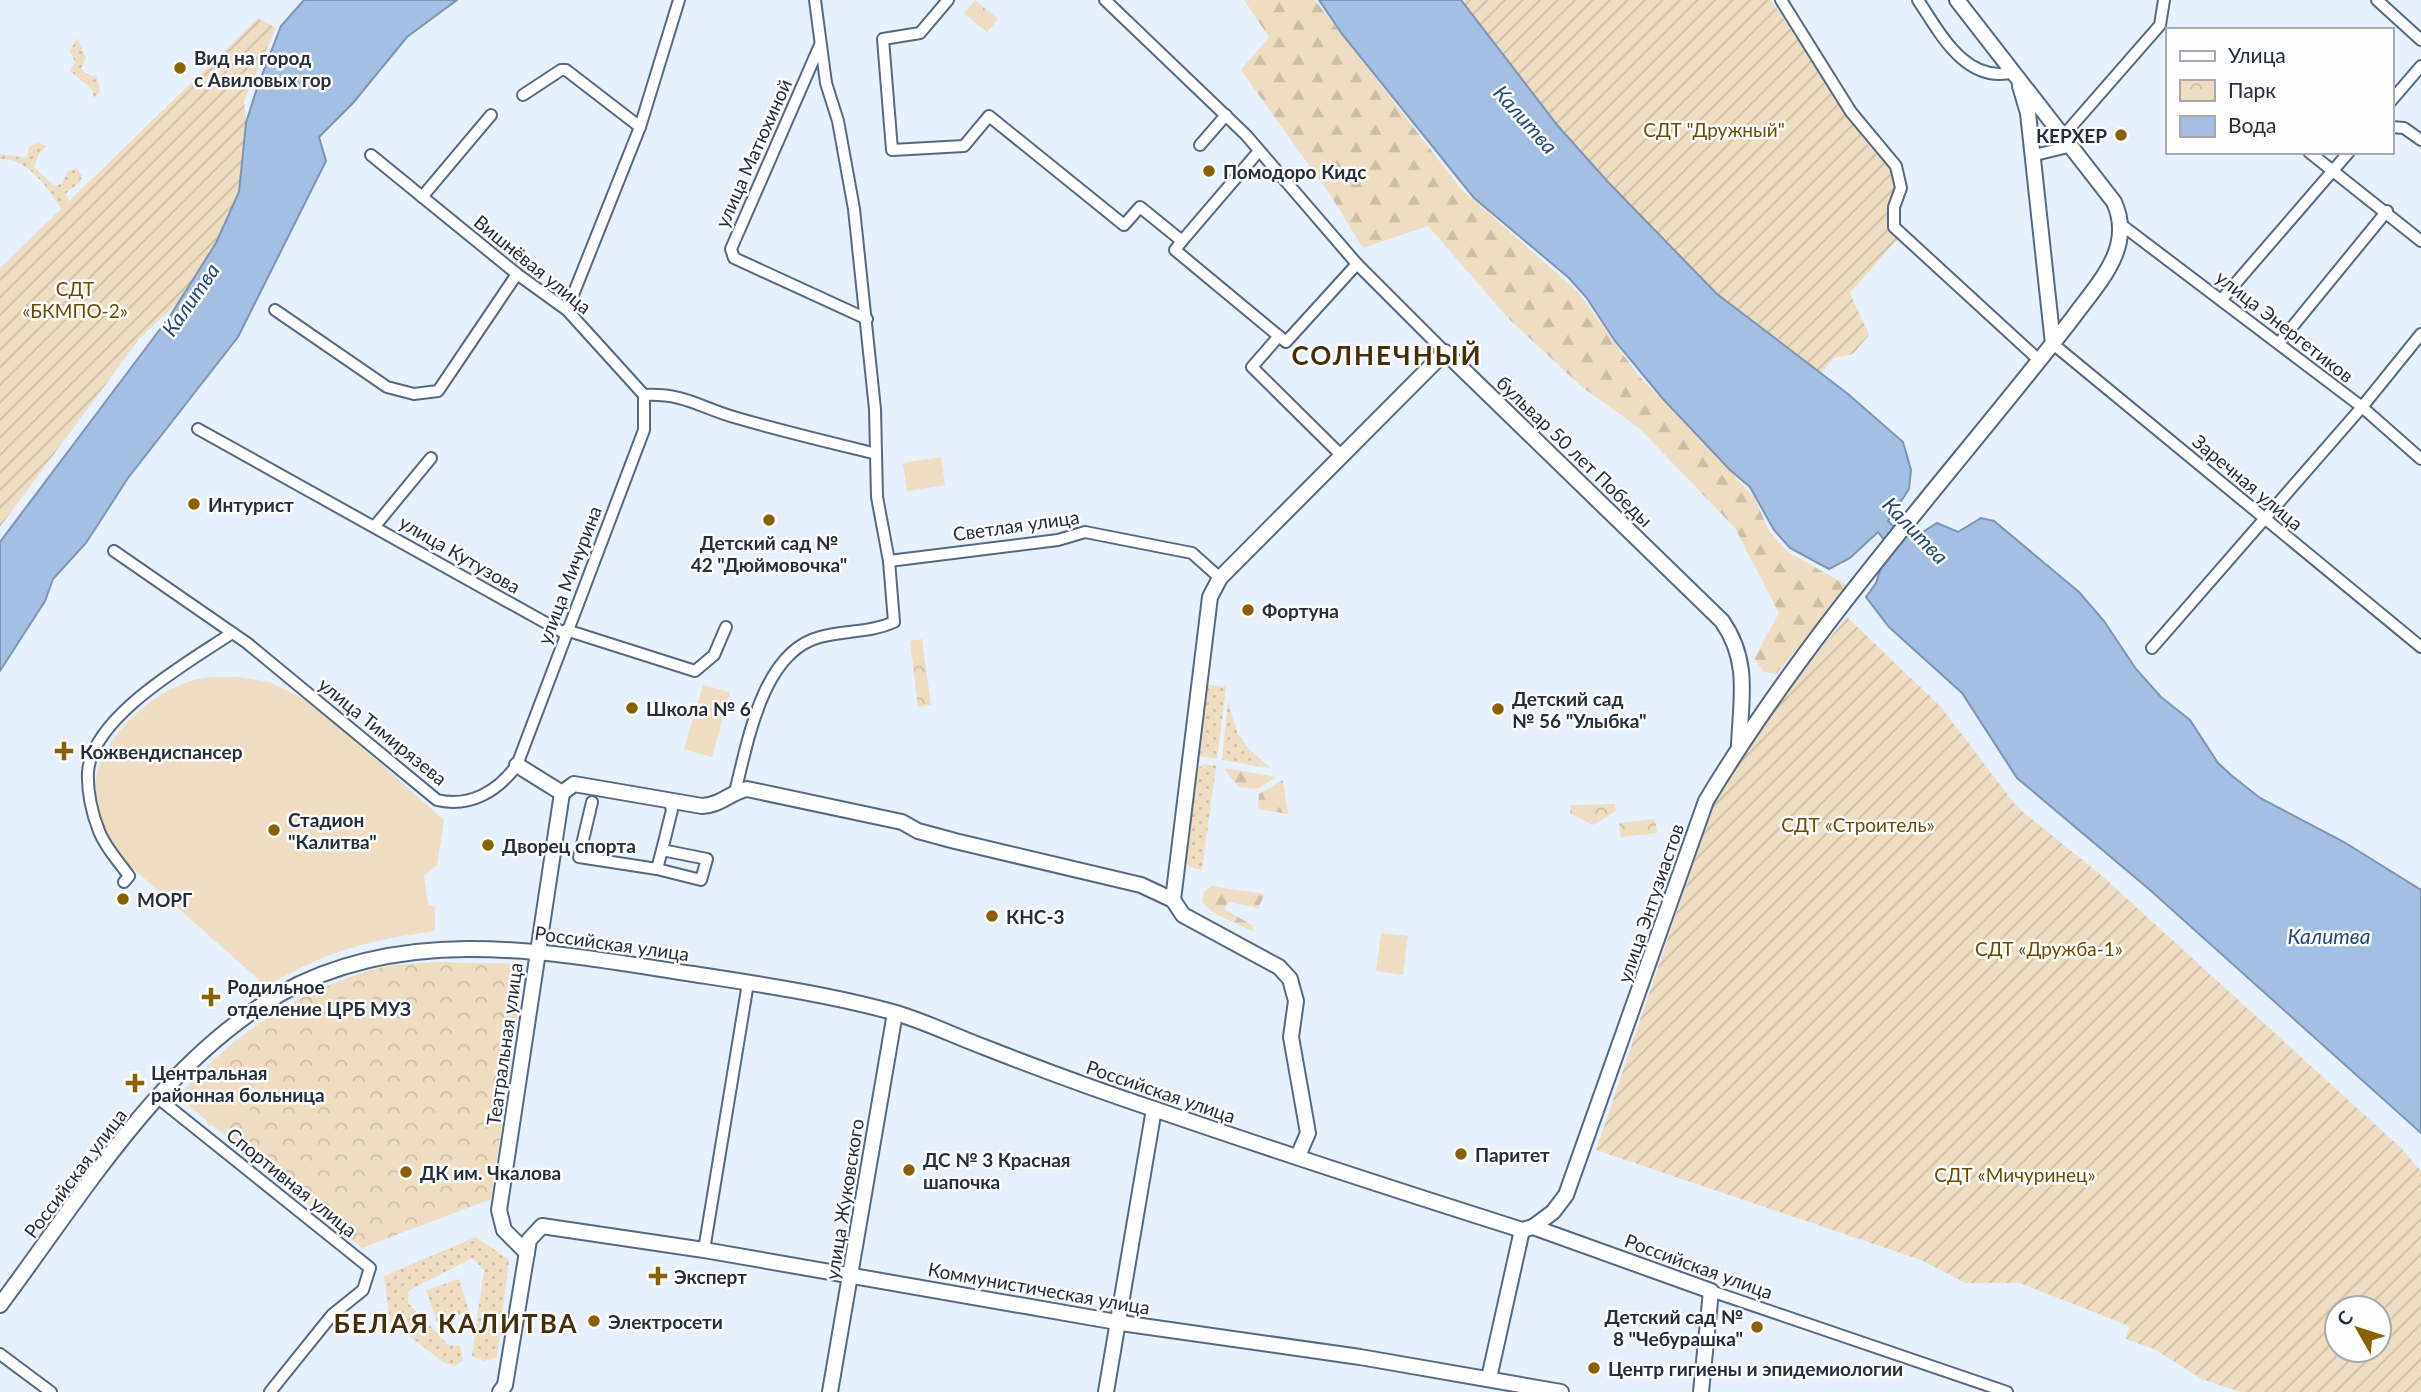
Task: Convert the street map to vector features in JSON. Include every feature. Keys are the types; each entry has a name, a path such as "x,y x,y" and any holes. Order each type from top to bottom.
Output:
{"street":[{"path":"567,310 640,127 679,0"},
{"path":"736,792 758,709 775,674 799,645 818,637 876,630 894,622 890,561 877,496 873,453 875,409 854,209 820,44 815,0"},
{"path":"948,0 920,33 883,39 892,150 964,146 989,116 1124,225 1140,207 1286,342 1357,264"},
{"name":"бульвар 50 лет Победы","path":"1105,0 1226,115 1357,264 1722,621 1736,641 1742,664 1739,745"},
{"path":"1780,0 1851,112 1896,166 1901,188 1894,207 1894,227 2040,361"},
{"path":"1918,0 1942,37 1964,62 1989,74 2014,72"},
{"path":"1957,0 2114,202 2123,226"},
{"path":"2031,156 2068,141 2164,28 2164,0"},
{"path":"2377,0 2421,40"},
{"name":"улица Матюхиной","path":"820,44 731,249 734,258 867,319"},
{"path":"2393,99 2421,67"},
{"path":"523,95 566,70 640,127"},
{"path":"2014,72 2028,113 2053,344"},
{"path":"422,197 491,115"},
{"path":"1200,145 1226,115"},
{"path":"2393,127 2404,128 2421,140"},
{"path":"1179,245 1259,150"},
{"path":"2311,154 2421,241"},
{"path":"2221,299 2347,154"},
{"name":"Вишнёвая улица","path":"371,155 517,274 567,310 644,395"},
{"path":"2279,343 2386,211"},
{"name":"улица Энтузиастов","path":"1528,1228 1553,1212 1566,1195 1706,801 1739,745 1841,610 2072,319 2106,272 2121,240 2123,226"},
{"name":"улица Энергетиков","path":"2123,226 2362,407 2421,459"},
{"path":"275,310 387,387 414,394 438,391 517,274"},
{"path":"2051,315 2072,319"},
{"path":"2152,648 2362,407 2421,334"},
{"path":"1279,337 1252,367 1342,456"},
{"name":"Заречная улица","path":"2053,344 2421,647"},
{"path":"1173,900 1210,597 1220,578 1445,352"},
{"path":"644,395 664,394 693,400 734,417 873,453"},
{"name":"улица Мичурина","path":"517,765 565,632 644,430 644,395"},
{"name":"улица Кутузова","path":"198,429 565,632 695,671 714,655 726,626"},
{"name":"улица Кутузова","path":"375,526 431,457"},
{"name":"Светлая улица","path":"890,561 1058,540 1085,531 1192,553 1220,578"},
{"name":"улица Тимирязева","path":"114,551 232,633 438,800 455,804 494,791 517,765"},
{"path":"124,882 129,876 99,833 91,804 88,771 97,745 136,698 232,633"},
{"path":"517,765 562,793 574,784 670,803 717,805 736,792 747,789 902,822 918,831 955,841 1140,885 1173,900 1183,915 1268,960 1290,979 1296,1001 1291,1037 1294,1064 1308,1133 1298,1156"},
{"name":"Театральная улица","path":"527,1253 504,1230 499,1219 562,793"},
{"path":"592,802 579,857 657,869 701,880 707,859 662,850"},
{"path":"657,869 672,810 670,803"},
{"name":"Российская улица","path":"0,1305 178,1074 222,1035 281,994 335,970 387,954 440,949 537,950 748,983 895,1013 1154,1109 1528,1228 2007,1392"},
{"path":"704,1250 748,983"},
{"name":"улица Жуковского","path":"830,1392 895,1013"},
{"name":"Спортивная улица","path":"158,1098 370,1268 363,1290 332,1315 270,1392"},
{"path":"1106,1392 1154,1109"},
{"name":"Коммунистическая улица","path":"527,1253 529,1240 542,1226 704,1250 1119,1322 1489,1378 1562,1392"},
{"path":"1489,1378 1528,1228"},
{"path":"500,1392 505,1385 527,1253"},
{"path":"1701,1392 1711,1291"},
{"path":"0,1354 51,1392"}],"green space":[{"path":"975,0 998,19 987,32 964,13"},
{"path":"1244,0 1315,0 1461,189 1578,292 1638,375 1754,497 1769,531 1788,552 1848,586 1776,674 1764,672 1754,658 1779,613 1735,528 1639,428 1582,387 1509,319 1428,226 1363,248 1331,196 1241,70 1269,37"},
{"name":"СДТ \"Дружный\"","path":"1448,0 1771,0 1865,141 1899,179 1901,235 1850,293 1869,335 1853,354 1833,358 1814,384 1763,343 1624,208 1579,147 1497,66"},
{"name":"СДТ «БКМПО-2»","path":"258,18 276,28 244,101 248,140 246,183 215,254 178,302 140,338 0,527 0,268"},
{"path":"77,38 86,58 81,68 86,74 97,77 100,92 94,98 92,89 70,71 75,62 70,51"},
{"path":"38,143 47,146 40,152 34,167 55,186 61,184 68,171 77,169 82,175 80,182 65,194 76,210 70,223 33,172 12,160 0,159 0,154 27,158 29,147"},
{"path":"941,457 945,485 907,491 903,463"},
{"path":"1847,617 1941,707 2017,807 2102,876 2401,1148 2421,1171 2421,1392 2240,1392 2202,1379 2154,1349 2126,1339 2129,1326 2020,1283 1966,1283 1921,1260 1596,1150 1716,797 1780,698"},
{"path":"922,639 931,705 918,707 910,641"},
{"name":"Стадион \"Калитва\"","path":"238,677 270,682 313,704 444,820 437,865 424,876 428,904 435,907 435,931 346,949 307,965 264,988 258,979 120,857 104,827 96,792 98,770 113,740 136,714 164,693 194,680"},
{"path":"703,685 730,692 712,757 684,749"},
{"path":"1208,685 1226,687 1217,759 1200,756"},
{"path":"1228,702 1238,734 1248,748 1270,768 1222,760"},
{"path":"1205,764 1216,766 1202,870 1190,867 1186,861 1198,768"},
{"path":"1224,768 1276,777 1258,789 1238,787"},
{"path":"1283,780 1288,814 1258,809 1259,794"},
{"path":"1615,804 1616,811 1593,825 1570,813 1571,805"},
{"path":"1655,819 1657,833 1621,837 1619,823"},
{"path":"1211,886 1265,894 1258,908 1228,902 1224,909 1252,925 1254,932 1214,913 1202,902 1204,892"},
{"path":"1381,933 1408,936 1403,975 1376,971"},
{"path":"434,962 525,964 491,1199 362,1248 178,1097 220,1054 243,1035 292,1003 346,978 375,969"},
{"path":"244,1088 251,1115 208,1126 201,1099"},
{"path":"476,1237 509,1260 497,1357 484,1361 472,1356 484,1270 472,1258 408,1291 408,1303 448,1345 460,1346 463,1360 455,1366 443,1362 390,1321 384,1276"},
{"path":"459,1279 469,1311 437,1322 426,1290"}],"water":[{"name":"Калитва","path":"304,0 457,0 407,37 353,103 319,137 326,161 238,337 128,478 86,543 53,579 45,601 0,671 0,542 170,316 216,243 239,192 246,123 257,88 281,26"},
{"name":"Калитва","path":"1319,0 1461,0 1558,126 1608,182 1717,294 1848,394 1903,442 1911,470 1909,489 1888,521 1903,536 1923,532 1937,523 1958,532 1981,518 1994,521 2079,592 2104,621 2136,669 2161,697 2190,720 2218,763 2231,775 2260,798 2344,842 2421,890 2421,1133 2150,890 2017,778 1962,693 1889,627 1866,597 1876,583 1888,545 1878,532 1850,558 1829,569 1790,548 1774,530 1750,487 1730,470 1663,399 1615,341 1586,297 1569,278 1474,198 1342,34"}],"place":[{"name":"Вид на город с Авиловых гор","path":"180,68"},
{"name":"КЕРХЕР","path":"2121,135"},
{"name":"Помодоро Кидс","path":"1209,171"},
{"name":"Интурист","path":"194,504"},
{"name":"Детский сад № 42 \"Дюймовочка\"","path":"769,520"},
{"name":"Фортуна","path":"1248,610"},
{"name":"Школа № 6","path":"632,708"},
{"name":"Детский сад № 56 \"Улыбка\"","path":"1498,709"},
{"name":"Кожвендиспансер","path":"64,751"},
{"name":"Стадион \"Калитва\"","path":"274,830"},
{"name":"Дворец спорта","path":"488,845"},
{"name":"МОРГ","path":"123,899"},
{"name":"КНС-3","path":"992,916"},
{"name":"Родильное отделение ЦРБ МУЗ","path":"211,997"},
{"name":"Центральная районная больница","path":"135,1083"},
{"name":"Паритет","path":"1461,1154"},
{"name":"ДС № 3 Красная шапочка","path":"909,1170"},
{"name":"ДК им. Чкалова","path":"406,1172"},
{"name":"Эксперт","path":"658,1276"},
{"name":"Электросети","path":"594,1321"},
{"name":"Детский сад № 8 \"Чебурашка\"","path":"1757,1327"},
{"name":"Центр гигиены и эпидемиологии","path":"1594,1368"}],"district":[{"name":"СОЛНЕЧНЫЙ","path":"1387,355"},
{"name":"БЕЛАЯ КАЛИТВА","path":"456,1323"}],"park label":[{"name":"СДТ «Строитель»","path":"1858,824"},
{"name":"СДТ «Дружба-1»","path":"2049,948"},
{"name":"СДТ «Мичуринец»","path":"2015,1174"}]}
